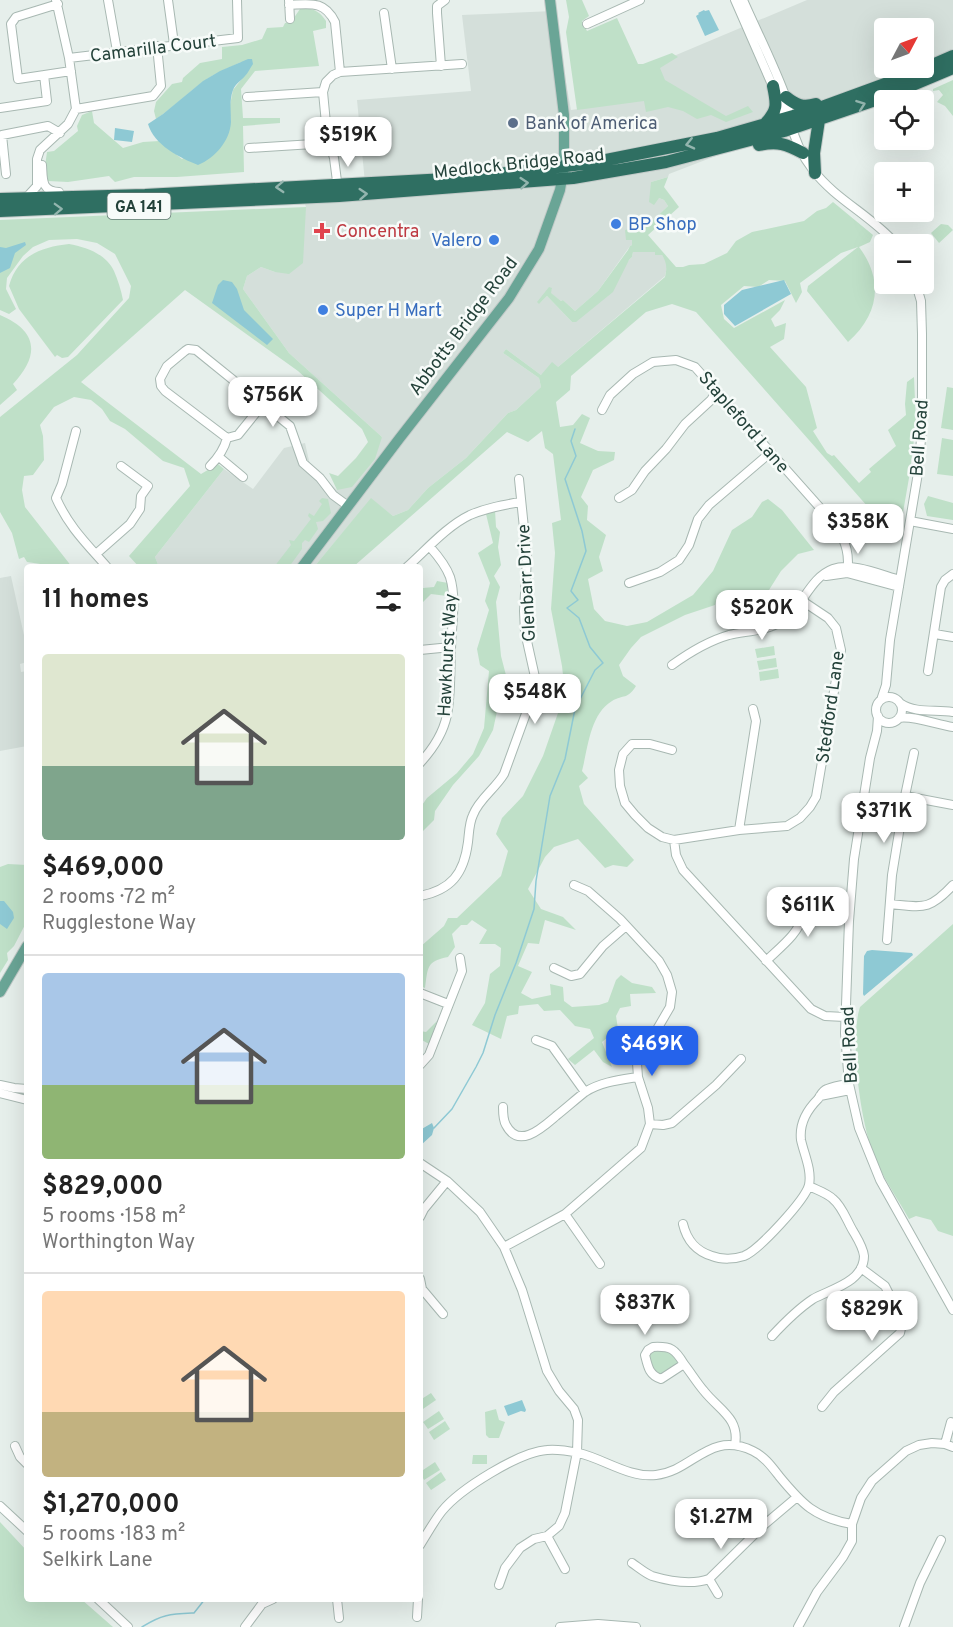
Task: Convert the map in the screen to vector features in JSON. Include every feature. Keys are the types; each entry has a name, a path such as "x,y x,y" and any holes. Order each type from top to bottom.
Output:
{"highway":[{"name":"Medlock Bridge Road","path":"0,211 338,190 562,180 666,162 703,152 791,123 814,110 953,56"},
{"name":"Medlock Bridge Road","path":"0,199 338,190 564,167 680,146 764,125 819,120 884,97 953,68"},
{"path":"786,97 799,106 808,107 871,85 885,84"},
{"path":"764,125 777,105 773,86"},
{"path":"815,173 814,153 819,120"},
{"path":"703,152 718,155 771,142 781,143 803,153"}],"main road":[{"name":"Abbotts Bridge Road","path":"304,564 509,298 539,249 562,180 564,167 564,115 550,0"},
{"path":"0,992 24,951"}],"street":[{"path":"108,0 117,51"},
{"path":"168,0 174,44"},
{"name":"Camarilla Court","path":"69,58 238,38 237,0"},
{"path":"441,66 437,6 445,0"},
{"path":"587,24 640,0"},
{"path":"735,0 745,13 786,97 791,123"},
{"path":"743,0 745,13 773,86 803,153 815,173 833,191 885,234"},
{"path":"26,198 37,186 37,159 40,150 68,124 76,109 71,71 69,58 57,2 16,17 11,24 18,80 71,71"},
{"path":"290,19 289,3 318,4 333,18 340,72"},
{"path":"384,13 392,69"},
{"path":"76,109 153,96 161,86 157,46"},
{"path":"338,190 323,92 326,82 340,72 462,64"},
{"path":"0,108 47,101 44,75"},
{"path":"247,97 323,92"},
{"path":"6,174 2,135 48,126 60,133"},
{"path":"249,148 329,143"},
{"name":"Medlock Bridge Road","path":"40,150 44,186 50,192 106,191 128,195"},
{"name":"Bell Road","path":"918,294 922,309 922,428 918,473 887,663 886,685 877,705 878,731 870,758 854,859 849,921 846,1049 850,1087 862,1135 879,1180 953,1310"},
{"path":"227,438 165,391 160,379 167,366 188,350 196,350 290,426 303,463 321,478 333,495 348,506"},
{"name":"Stapleford Lane","path":"602,410 610,395 633,374 653,362 676,360 695,367 838,528 849,557 848,570"},
{"path":"619,498 632,490 645,471 685,424 711,400 717,390"},
{"path":"227,438 238,435 263,404"},
{"path":"76,431 56,498 74,531 104,564"},
{"path":"210,466 219,457 227,438"},
{"path":"629,583 660,572 679,560 689,545 698,519 709,505 771,452"},
{"path":"219,457 243,477"},
{"path":"96,554 130,524 140,509 141,496 148,486 121,466"},
{"name":"Glenbarr Drive","path":"423,895 445,887 455,879 462,868 467,855 472,816 478,805 504,774 532,697 535,677 525,632 527,558 519,479"},
{"path":"410,564 468,516 496,506 520,502"},
{"path":"910,521 953,529"},
{"name":"Hawkhurst Way","path":"423,760 439,737 447,714 453,596 451,579 446,568 430,547"},
{"path":"672,665 699,647 715,640 781,622 790,615 813,583 822,577 848,570 900,583"},
{"path":"928,671 941,587 945,580 953,574"},
{"name":"Stedford Lane","path":"674,840 739,830 787,826 801,818 816,796 841,650 836,628 828,618 801,600"},
{"path":"934,634 953,637"},
{"path":"423,650 451,647"},
{"name":"Bell Road","path":"870,758 880,735 901,714 898,701 890,688 887,663"},
{"path":"878,717 884,722 912,717 949,727 951,712 914,710 889,697 881,700"},
{"path":"739,830 756,721 753,709"},
{"path":"672,750 650,744 632,744 623,754 619,770 620,786 625,803 648,828 662,837 674,840 676,855 684,870 811,1009 825,1016 845,1017"},
{"path":"887,940 892,875 914,753"},
{"path":"905,796 953,805"},
{"path":"504,1247 565,1214 641,1148 650,1124 648,1108 638,1077 638,1064 644,1046 670,1007 672,992 667,975 659,962 606,906 588,891 574,885"},
{"path":"890,904 926,906 935,902 953,885"},
{"path":"766,961 797,931 801,924 803,914 801,897"},
{"path":"554,968 572,976 580,974 603,946 626,926"},
{"path":"423,1062 429,1055 462,971 460,958"},
{"path":"423,994 448,1004"},
{"path":"536,1041 552,1046 585,1092"},
{"path":"650,1124 672,1123 716,1085 741,1059"},
{"path":"502,1107 505,1125 513,1133 528,1136 537,1132 593,1087 638,1077"},
{"path":"0,1085 24,1089"},
{"path":"683,1224 686,1235 693,1246 705,1254 718,1258 729,1258 745,1256 756,1248 800,1200 809,1186 809,1171 801,1137 803,1118 809,1107 825,1089 850,1087"},
{"path":"0,1094 24,1099"},
{"path":"423,1164 447,1181 480,1212 504,1247 522,1290 547,1371 559,1391 574,1409 578,1420 577,1452 565,1513 559,1526 547,1536 534,1539 520,1548 505,1568 499,1585"},
{"path":"423,1211 447,1181"},
{"path":"772,1336 813,1300 841,1286 861,1268 864,1255 861,1246 842,1211 834,1199 809,1186"},
{"path":"565,1214 600,1264"},
{"path":"822,1407 834,1392 900,1334 902,1324 900,1316 885,1286 861,1268"},
{"path":"423,1290 443,1314"},
{"path":"684,1364 661,1379 650,1372 645,1355 653,1347 670,1348 677,1352 704,1391 731,1419 737,1435 735,1445"},
{"path":"798,1627 817,1592 852,1541 852,1524 861,1498 872,1480 906,1451 932,1443 949,1446 951,1422"},
{"path":"423,1540 442,1511 459,1493 491,1473 534,1453 547,1450 577,1452 646,1476 664,1474 715,1447 735,1445 754,1451 768,1462 797,1497 816,1514 836,1522 852,1524"},
{"path":"15,1446 24,1461"},
{"path":"632,1563 651,1575 669,1579 688,1582 709,1579 765,1524 797,1497"},
{"path":"0,1506 24,1529"},
{"path":"547,1536 565,1569"},
{"path":"904,1627 920,1583 940,1540"},
{"path":"709,1579 718,1594"},
{"path":"101,1602 128,1627"},
{"path":"245,1627 262,1604 266,1602"},
{"path":"337,1602 339,1618"},
{"path":"417,1617 418,1602"},
{"path":"560,1627 598,1624 636,1627"}],"shaded area":[{"path":"807,0 953,0 953,73 903,90 874,90 874,100 752,142 651,182 659,198 664,200 668,206 649,224 637,226 632,245 598,291 575,311 563,300 561,301 550,293 552,288 539,304 547,296 572,322 632,257 633,252 655,252 662,255 667,267 665,276 558,367 541,375 506,349 503,353 539,378 541,387 516,410 508,413 466,458 428,488 408,510 393,516 371,499 317,564 158,564 155,557 224,469 253,489 284,448 305,443 310,465 337,490 382,437 289,353 243,289 247,276 261,267 275,272 306,207 300,187 365,183 357,100 471,91 462,15 553,11 571,110 673,95 650,66"},
{"path":"11,576 24,635 24,663 20,664 21,672 24,672 24,747 0,751 0,578"}],"green space":[{"path":"566,0 582,0 589,16 582,21 587,31 617,18 638,64 672,53 678,57 660,68 665,80 726,116 748,106 753,112 726,122 711,115 697,119 683,111 668,107 646,112 644,101 577,110 566,32 569,17"},
{"path":"306,8 318,12 326,21 326,28 313,31 319,66 255,71 241,89 243,118 280,118 280,123 243,126 244,172 177,177 134,177 115,182 109,176 68,182 48,181 45,166 47,152 54,151 78,131 77,126 82,115 92,111 94,123 123,148 143,142 159,141 182,159 231,121 229,110 233,90 248,71 241,62 217,73 156,119 154,111 156,102 172,84 182,82 183,78 200,63 222,59 222,47 242,45 262,39 267,28 283,27 285,23 291,22 300,9"},
{"path":"953,80 953,116 945,106 937,102 943,95 939,90 933,89"},
{"path":"668,177 664,187 679,207 648,235 676,267 704,264 727,253 736,241 752,232 804,221 833,202 873,235 870,242 859,247 867,259 874,280 872,309 858,332 848,342 807,291 808,286 858,247 841,253 800,283 802,292 796,303 785,281 769,280 758,287 744,286 721,305 724,319 734,328 785,300 780,310 771,319 775,327 786,323 784,339 770,347 806,387 817,428 813,431 827,453 834,455 859,483 871,472 869,469 896,446 888,430 906,415 907,382 914,377 916,424 898,541 696,312 672,304 646,312 571,376 570,390 556,402 560,427 573,425 582,414 590,418 580,443 598,451 615,452 614,460 593,470 581,497 588,506 587,520 606,535 599,557 603,571 588,579 594,609 605,621 627,626 647,622 693,595 713,571 732,530 752,517 762,502 768,499 782,510 814,550 798,554 781,571 769,590 734,602 730,594 717,597 715,605 685,615 641,637 619,665 623,676 636,686 628,695 612,701 599,714 591,732 582,771 588,778 579,786 584,804 634,860 627,867 613,865 605,868 578,839 554,847 545,857 528,889 541,909 563,917 576,930 545,920 539,944 528,943 518,966 532,972 521,993 532,999 551,995 550,984 563,987 564,1001 572,1007 599,1005 608,1002 616,980 621,975 632,983 652,987 656,993 630,994 631,1006 620,1008 616,1016 618,1029 602,1042 612,1067 603,1062 594,1050 575,1065 568,1059 594,1038 590,1029 575,1026 560,1010 544,1011 538,1004 519,1006 518,1014 507,1016 501,1039 472,1025 485,1003 490,974 500,966 501,948 495,944 479,944 487,930 472,920 467,925 461,925 452,934 455,947 448,957 429,966 425,988 423,987 423,944 444,926 448,918 457,918 501,876 508,851 496,834 502,818 523,796 543,756 565,693 551,609 555,553 552,523 561,520 553,454 545,448 542,431 528,442 507,432 356,564 316,564 371,498 393,516 408,510 428,488 466,458 508,413 516,410 541,387 539,378 503,353 506,349 541,375 552,362 558,367 665,277 666,266 662,255 655,255 655,252 633,252 613,292 576,322 572,322 547,296 539,304 537,302 549,287 552,288 551,293 575,311 598,291 632,245 632,240 626,240 625,230 649,224 668,206 664,200 659,198 654,205 649,202 651,182"},
{"path":"306,207 303,263 289,274 261,267 247,276 243,289 289,353 382,437 375,459 352,487 337,490 329,473 338,476 368,442 362,429 298,371 185,290 81,382 201,474 218,464 224,469 155,557 158,564 136,564 129,556 190,486 184,468 163,461 125,429 110,421 102,409 91,400 74,397 54,407 40,425 44,460 33,475 24,476 22,490 25,507 70,564 40,564 27,562 24,557 19,559 12,533 0,512 0,417 77,355 129,298 131,286 115,254 97,243 77,239 49,240 33,247 23,256 7,278 6,289 16,309 9,314 0,310 0,220"},
{"path":"941,224 948,225 953,230 939,243 931,233"},
{"path":"69,244 89,249 106,260 114,271 123,300 68,357 62,358 57,355 55,357 19,309 9,286 24,260 40,251"},
{"path":"0,315 22,328 28,336 31,354 22,373 13,384 17,390 0,405"},
{"path":"947,387 953,388 953,430 941,428"},
{"path":"942,438 953,440 953,476 937,474"},
{"path":"928,496 953,503 953,520 927,516 924,504"},
{"path":"322,498 328,499 331,513 323,521 316,522 318,529 309,542 305,540 302,543 302,549 291,564 276,564 291,545 289,540 294,541 311,519 308,516 309,513 314,516 322,504 319,501"},
{"path":"495,510 496,527 500,532 498,547 501,565 494,576 500,587 496,602 501,656 508,683 501,693 493,730 479,756 453,785 435,811 434,820 423,831 423,804 457,773 473,754 484,728 489,671 480,665 477,649 489,610 485,601 490,583 478,553 493,543 486,514"},
{"path":"437,581 448,583 447,596 431,594 423,602 423,588 434,587"},
{"path":"774,646 775,655 757,658 755,649"},
{"path":"776,658 777,667 759,670 757,661"},
{"path":"778,669 779,678 760,681 759,672"},
{"path":"8,864 24,865 24,927 14,946 7,953 8,960 0,973 0,867"},
{"path":"953,924 953,1236 938,1231 931,1220 916,1216 909,1219 877,1163 866,1129 858,1085 856,1041 860,1007"},
{"path":"437,1021 429,1044 423,1041 423,1032 426,1032"},
{"path":"651,1350 668,1350 678,1360 677,1365 663,1375 654,1372 648,1356"},
{"path":"431,1393 436,1400 423,1409 423,1398"},
{"path":"496,1409 499,1420 505,1422 499,1438 489,1438 486,1435 485,1412"},
{"path":"439,1411 444,1419 428,1429 423,1422"},
{"path":"445,1421 450,1429 434,1440 429,1432"},
{"path":"473,1455 487,1455 487,1464 472,1464"},
{"path":"435,1462 440,1470 424,1480 423,1470"},
{"path":"441,1472 446,1480 431,1490 426,1483"},
{"path":"0,1522 24,1548 24,1602 84,1602 113,1627 0,1627"}],"water":[{"path":"704,10 709,10 719,30 705,36 696,16"},
{"path":"252,59 253,64 233,90 230,129 225,142 216,153 198,165 183,159 162,144 151,132 148,124 203,81"},
{"path":"115,128 134,131 132,142 114,140"},
{"path":"25,242 26,245 15,253 10,268 0,273 0,247 6,248"},
{"path":"223,280 232,282 237,289 244,310 273,339 267,345 212,303 218,285"},
{"path":"784,280 791,294 735,326 724,314 724,305 742,290"},
{"path":"0,901 4,901 13,912 14,918 7,929 0,924"},
{"path":"867,951 912,953 913,955 864,996 864,956"},
{"path":"432,1123 434,1128 432,1135 423,1143 423,1128"},
{"path":"522,1400 525,1412 521,1411 508,1416 504,1406"}],"waterway":[{"path":"434,1128 452,1109 483,1053 495,1015 516,963 534,909 536,881 550,796 565,759 575,709 595,670 603,663 590,647 579,618 567,608 578,600 571,591 586,551 565,479 576,456 571,441 575,429"},
{"path":"142,1627 155,1619 194,1613 203,1602"}],"place":[{"name":"Bank of America","path":"513,123"},
{"name":"BP Shop","path":"616,224"},
{"name":"Concentra","path":"322,231"},
{"name":"Valero","path":"494,240"},
{"name":"Super H Mart","path":"323,310"}]}
